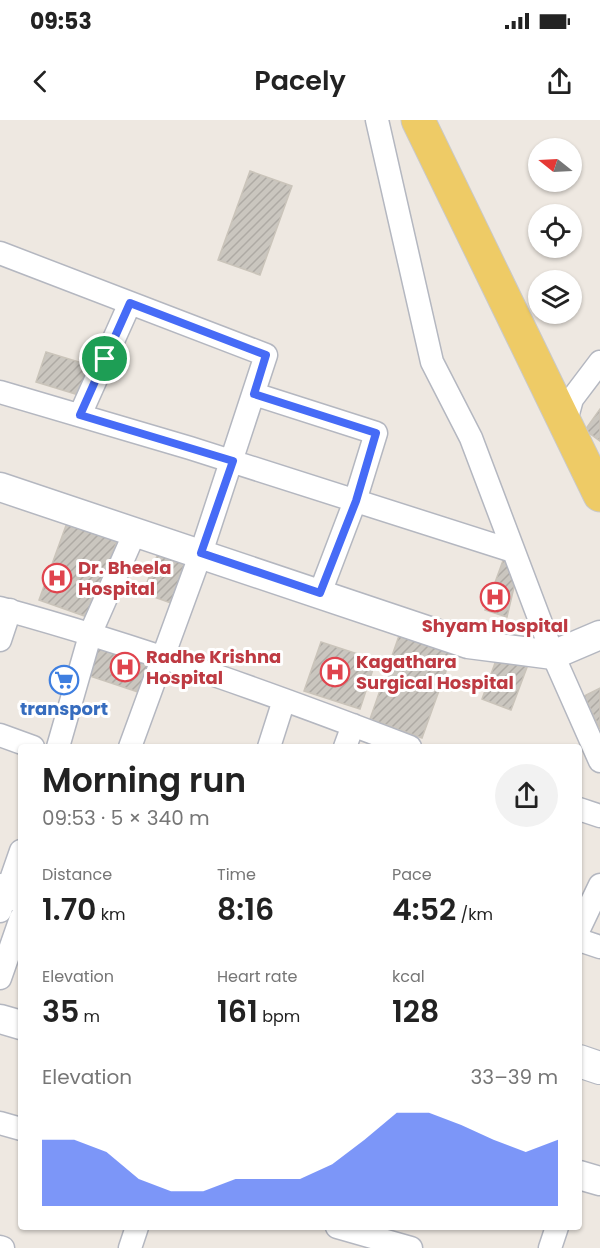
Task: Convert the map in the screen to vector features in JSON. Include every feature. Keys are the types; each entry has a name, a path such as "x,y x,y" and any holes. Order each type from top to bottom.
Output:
{"main road":[{"path":"418,120 600,495"},
{"path":"582,1062 600,1068"}],"street":[{"path":"377,120 432,362 471,438 553,655 600,761"},
{"path":"0,253 266,355 233,461 131,744"},
{"path":"80,415 130,303"},
{"path":"566,421 572,399 600,362"},
{"path":"0,392 233,461 513,550"},
{"path":"254,394 376,433 320,593"},
{"path":"0,487 468,644 553,655 600,635"},
{"path":"59,744 91,633 135,532"},
{"path":"0,640 5,609 91,633 163,657 402,744"},
{"path":"270,744 284,700"},
{"path":"346,744 353,725"},
{"path":"0,735 25,744"},
{"path":"582,810 600,816"},
{"path":"0,978 10,901 18,865"},
{"path":"582,923 600,885"},
{"path":"582,941 600,947"},
{"path":"0,1019 18,1024"},
{"path":"0,1123 18,1128"},
{"path":"582,1177 600,1181"},
{"path":"130,1248 136,1230"},
{"path":"550,1248 556,1230"},
{"path":"341,1233 411,1248"}],"building":[{"path":"250,171 292,186 260,275 218,260"},
{"path":"46,352 92,366 82,396 36,382"},
{"path":"600,409 600,441 585,430"},
{"path":"68,520 118,538 90,618 39,600"},
{"path":"160,548 187,557 171,603 143,593"},
{"path":"505,555 515,583 507,617 485,610"},
{"path":"401,630 454,649 422,738 370,719"},
{"path":"98,639 153,657 141,693 87,675"},
{"path":"321,642 376,660 360,709 304,691"},
{"path":"499,652 529,662 511,710 482,699"},
{"path":"600,688 600,729 584,696"}],"place":[{"name":"Dr. Bheela Hospital","path":"57,578"},
{"name":"Shyam Hospital","path":"495,597"},
{"name":"Radhe Krishna Hospital","path":"125,667"},
{"name":"Kagathara Surgical Hospital","path":"335,672"},
{"name":"transport","path":"64,680"}],"route":[{"path":"130,303 266,355 254,394 376,433 354,500 356,501 324,588 320,593 201,553 233,461 80,415 105,359 130,303"}]}
